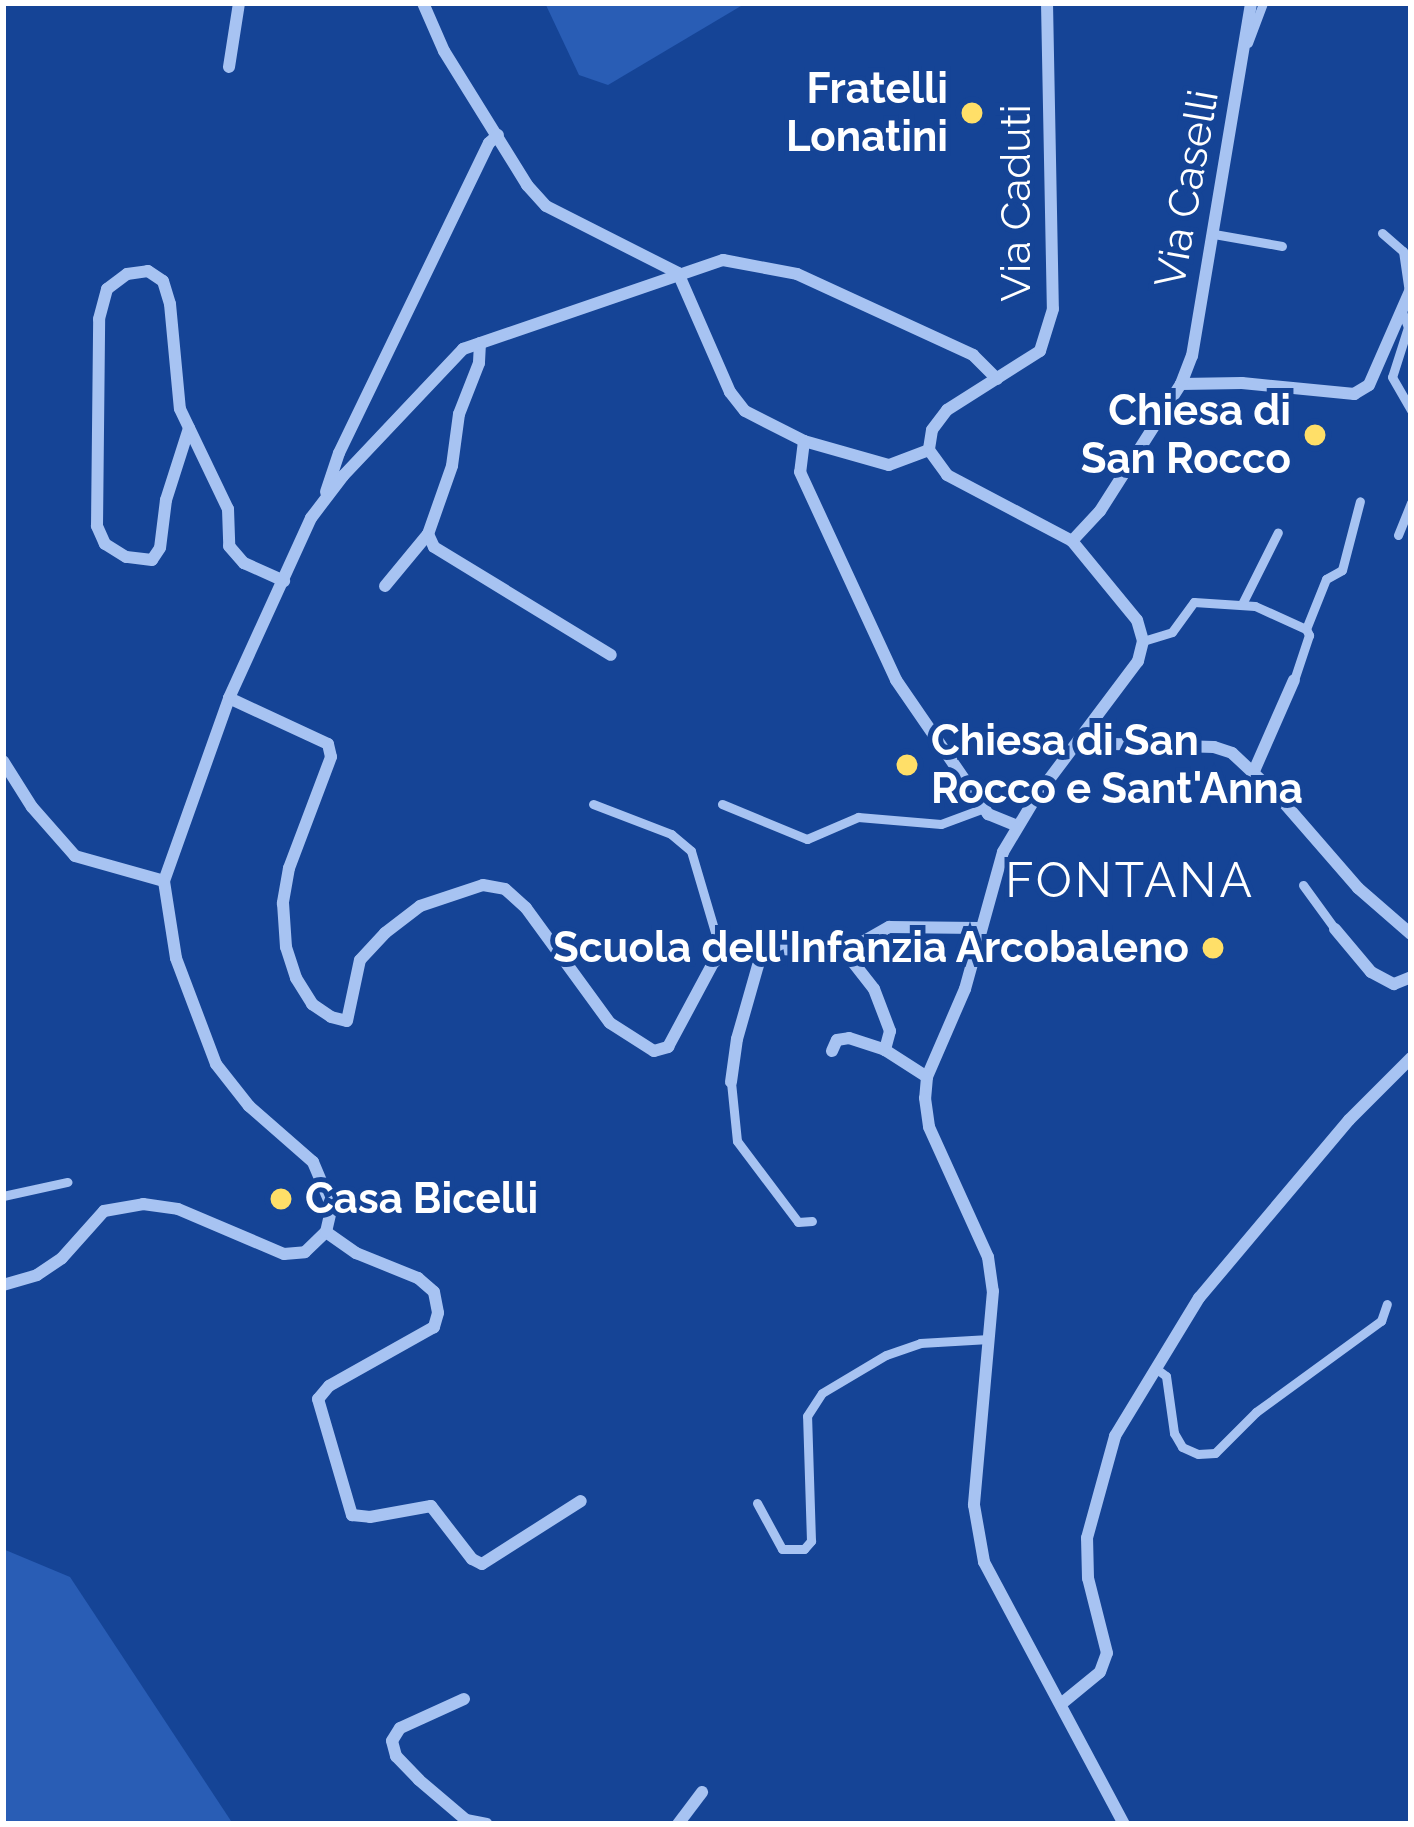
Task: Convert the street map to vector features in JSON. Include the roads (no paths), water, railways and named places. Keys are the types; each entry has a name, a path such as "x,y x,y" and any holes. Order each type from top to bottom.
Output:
{"street":[{"path":"229,67 238,3"},
{"path":"423,3 444,51 527,185 546,206 678,273 730,392 746,411 804,441 889,465 929,450 947,475 1072,541 1136,620 1143,640 1138,661 1017,826 978,928 965,989 927,1077 929,1127 988,1257 994,1291 974,1505 984,1562 1124,1824"},
{"name":"Via Caduti","path":"929,450 932,430 946,410 1040,351 1053,309 1047,3"},
{"name":"Via Caselli","path":"1072,541 1100,511 1181,385 1192,356 1250,3"},
{"path":"3,1285 37,1275 62,1258 104,1211 142,1204 178,1209 284,1254 304,1252 326,1232 332,1207 313,1162 249,1106 216,1064 176,958 164,880 229,698 321,505 339,453 489,143 498,134"},
{"path":"321,505 463,349 723,260 796,274 973,355 997,379"},
{"path":"189,428 166,500 160,548 152,560 126,557 105,544 97,526 99,320 107,289 127,274 148,271 163,281 170,304 176,389 228,509 230,546 244,563 284,580"},
{"path":"1181,385 1242,383 1354,394 1369,385 1410,291"},
{"path":"385,586 428,534 452,466 459,413 479,363 480,343"},
{"path":"804,441 800,472 896,680 984,808 1017,826"},
{"path":"428,534 434,547 611,655"},
{"path":"1254,771 1294,680"},
{"path":"229,698 328,744 332,757 289,868 283,903 286,947 296,978 312,1004 331,1018 347,1021 360,960 385,932 420,906 483,885 506,889 526,908 610,1023 654,1051 668,1047 722,952 764,944 845,952 890,927 978,928"},
{"path":"1090,730 1113,744 1214,747 1232,753 1254,771 1358,888 1411,934"},
{"path":"3,761 32,807 75,856 164,880"},
{"path":"1336,929 1371,972 1394,984 1411,977"},
{"path":"731,1082 737,1039 764,944"},
{"path":"845,952 874,989 890,1031 885,1050"},
{"path":"832,1051 837,1040 850,1038 885,1050 927,1077"},
{"path":"1061,1704 1100,1672 1107,1653 1088,1578 1087,1538 1115,1436 1199,1298 1360,1108 1411,1058"},
{"path":"326,1232 356,1253 418,1278 434,1292 438,1312 434,1328 329,1386 318,1399 352,1515 370,1517 431,1506 472,1559 482,1564 581,1501"},
{"path":"464,1699 400,1728 392,1741 396,1756 419,1780 466,1820 487,1824"},
{"path":"678,1824 701,1792"}],"lane":[{"path":"1242,61 1263,3"},
{"path":"1382,233 1403,251 1410,291"},
{"path":"1214,234 1282,246"},
{"path":"1402,309 1408,327 1391,377 1411,410"},
{"path":"1306,629 1326,579 1342,570 1360,500"},
{"path":"1398,535 1411,502"},
{"path":"1242,604 1279,532"},
{"path":"1143,640 1172,632 1194,602 1242,604 1306,629 1309,635 1294,680"},
{"path":"722,803 807,839 858,817 941,824 984,808"},
{"path":"593,804 670,834 691,851 722,952"},
{"path":"1303,885 1336,929"},
{"path":"731,1082 730,1114 746,1156 798,1222 812,1221"},
{"path":"3,1196 68,1182"},
{"path":"1158,1370 1166,1376 1174,1433 1182,1447 1198,1454 1215,1453 1256,1412 1381,1321 1387,1304"},
{"path":"757,1503 782,1549 804,1550 811,1540 807,1416 822,1394 886,1355 920,1343 989,1340"}],"place":[{"name":"Fratelli Lonatini","path":"972,113"},
{"name":"Chiesa di San Rocco","path":"1315,435"},
{"name":"Chiesa di San Rocco e Sant'Anna","path":"907,765"},
{"name":"Scuola dell'Infanzia Arcobaleno","path":"1213,948"},
{"name":"Casa Bicelli","path":"281,1199"}],"district":[{"name":"FONTANA","path":"1130,881"}]}
